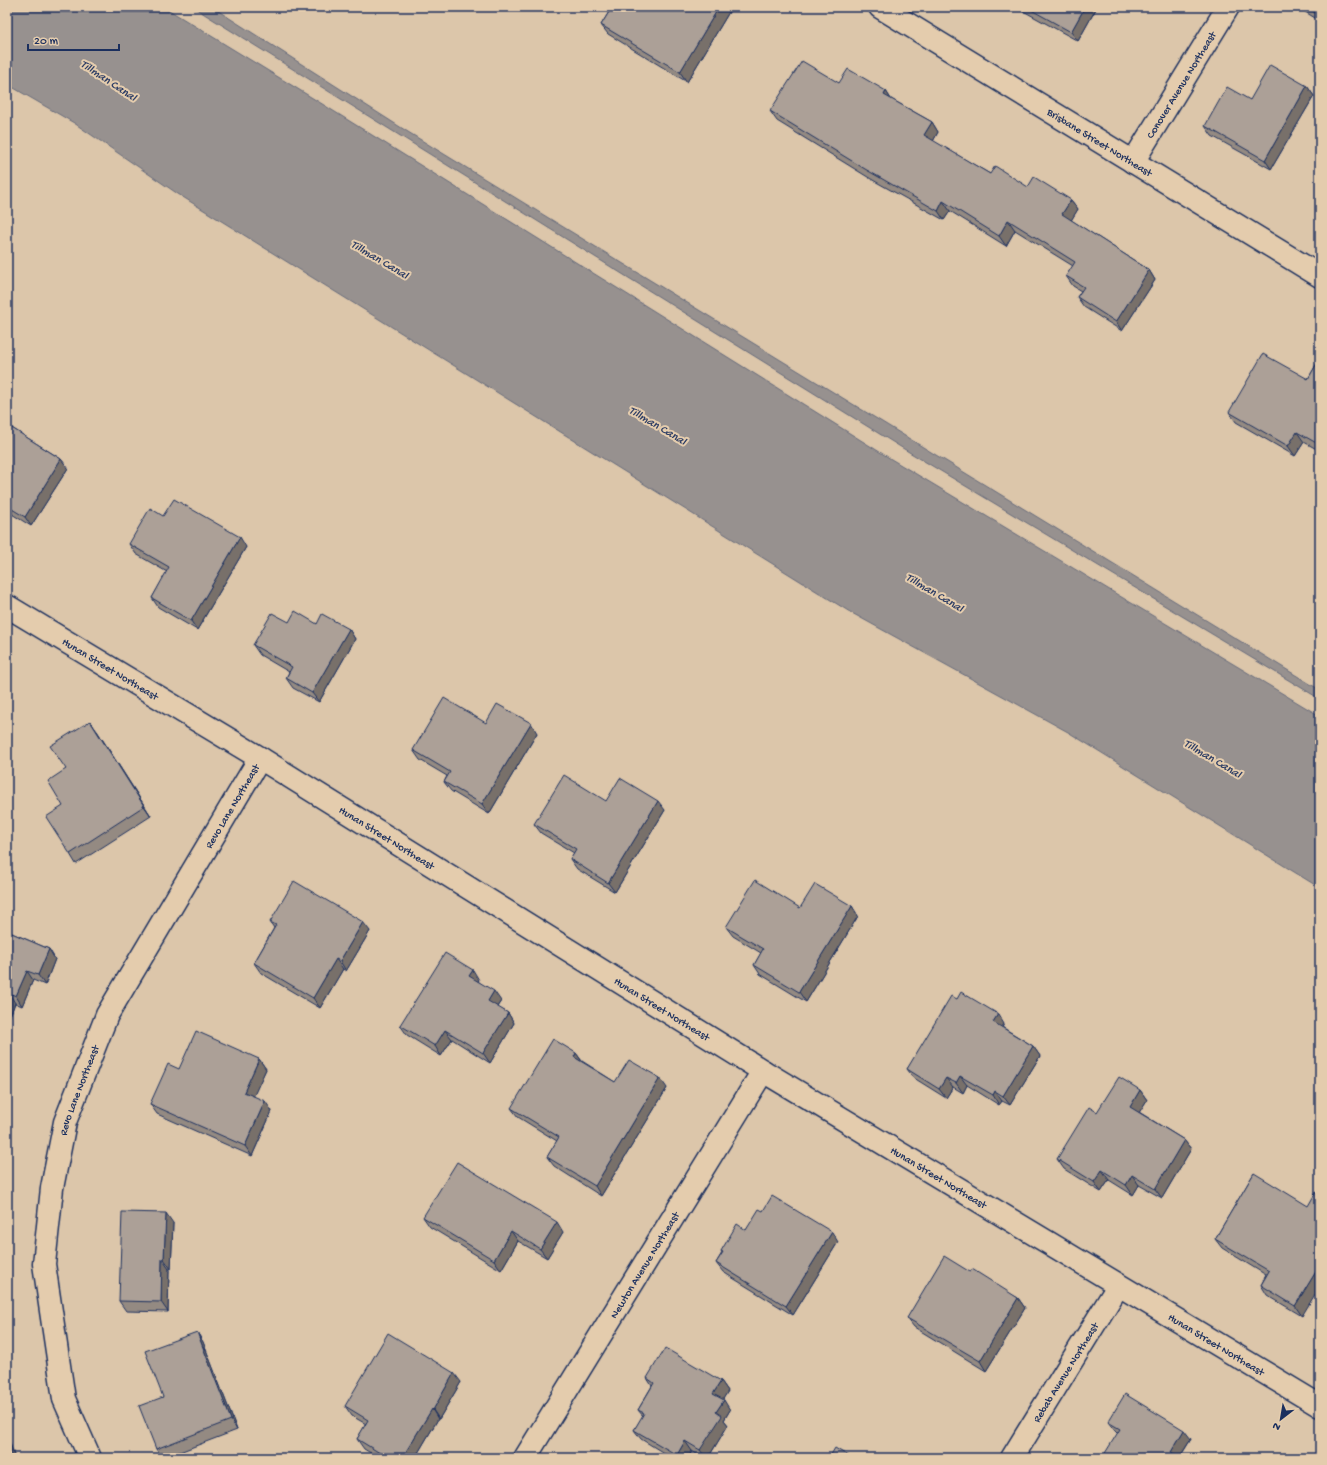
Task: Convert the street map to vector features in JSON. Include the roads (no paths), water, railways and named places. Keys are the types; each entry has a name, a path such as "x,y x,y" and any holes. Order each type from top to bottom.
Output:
{"street":[{"name":"Brisbane Street Northeast","path":"880,7 1320,276"},
{"name":"Conover Avenue Northeast","path":"1133,162 1228,7"},
{"name":"Hunan Street Northeast","path":"7,606 260,758 763,1071 1118,1286 1320,1406"},
{"name":"Revo Lane Northeast","path":"90,1458 64,1399 44,1264 52,1188 65,1122 107,1015 260,758"},
{"name":"Newton Avenue Northeast","path":"525,1458 763,1071"},
{"name":"Rebab Avenue Northeast","path":"1012,1458 1118,1286"}],"water":[{"name":"Tillman Canal","path":"7,7 164,7 891,459 1320,716 1320,888 1068,732 850,612 178,194 74,123 7,84"},
{"path":"193,7 212,7 408,132 1320,690 1320,699 899,446"}]}
